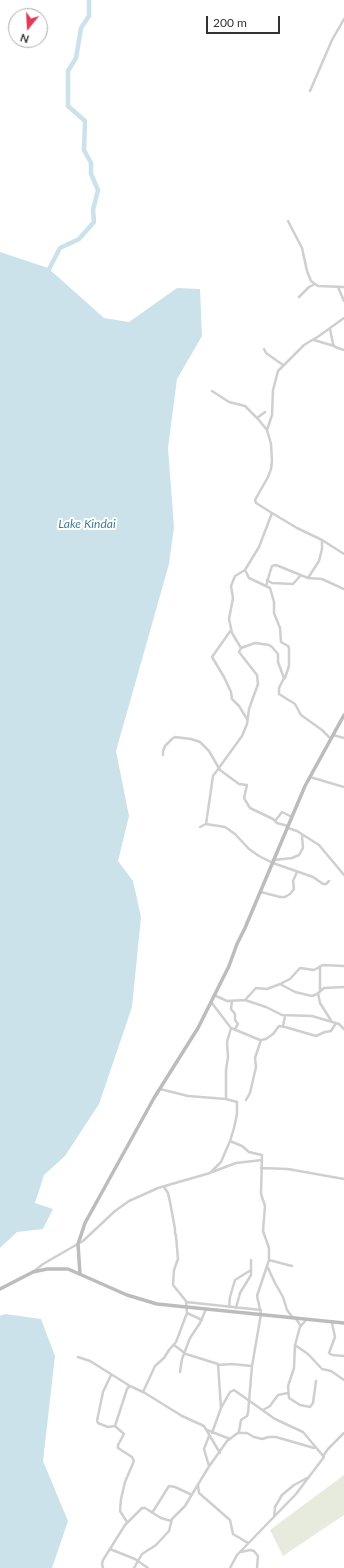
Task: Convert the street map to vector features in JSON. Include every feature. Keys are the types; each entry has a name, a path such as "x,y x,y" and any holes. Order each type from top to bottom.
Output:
{"street":[{"path":"310,91 332,40 344,19"},
{"path":"288,221 302,248 308,276 315,284 322,287 344,287"},
{"path":"300,296 306,289 315,284"},
{"path":"338,287 344,301"},
{"path":"267,430 272,415 273,390 276,376 283,365 307,343 344,318"},
{"path":"330,328 331,339 335,347"},
{"path":"314,339 344,350"},
{"path":"264,349 266,353 283,365"},
{"path":"212,391 229,402 245,406 267,430 271,444 271,469 255,500 256,503 296,528 322,540 344,554"},
{"path":"257,418 265,412"},
{"path":"206,824 212,782 218,768 242,736 248,709 259,681 257,675 239,652 241,648 231,630 229,619 233,598 231,587 236,576 245,570 259,547 272,513"},
{"path":"308,578 319,561 322,549 322,540"},
{"path":"266,586 267,580 274,565 308,578 322,579 344,588"},
{"path":"245,570 248,577 270,588 274,600 274,614 280,628 281,642 289,648 289,666 279,688 279,694 295,704 301,715 322,730 331,739"},
{"path":"267,580 272,582 293,584 301,575"},
{"path":"231,630 212,657 224,677 232,698 247,719"},
{"path":"241,648 255,643 270,646 278,654 277,660 284,678"},
{"path":"80,1274 78,1244 85,1223 96,1200 160,1089 198,1028 229,966 237,944 310,777 344,715"},
{"path":"333,735 344,738"},
{"path":"163,755 163,751 172,739 176,737 200,742 207,749 218,768 240,784 247,785 244,798 250,808 278,824 288,827 318,845 344,875"},
{"path":"310,777 344,787"},
{"path":"275,821 282,812 292,817"},
{"path":"200,827 206,824 220,825 229,829 249,849 259,856 297,872 314,877 323,884 326,884 329,881"},
{"path":"274,862 300,856 303,848 302,835"},
{"path":"261,892 286,897 294,889 293,880 297,872"},
{"path":"320,966 320,1003 332,1022"},
{"path":"245,1000 255,988 267,989 280,984 290,979 299,968 314,970 320,966 344,966"},
{"path":"280,984 293,991 311,996 326,988 344,987"},
{"path":"214,995 232,1001 245,1000 265,1006 275,1013 311,1016 336,1023 344,1027"},
{"path":"232,1001 231,1009 235,1014 235,1020 238,1024 235,1029"},
{"path":"211,1002 231,1028 260,1040 266,1039 273,1034 278,1027 283,1026 316,1036 325,1032 331,1032 336,1023"},
{"path":"283,1026 285,1015"},
{"path":"226,1099 226,1070 228,1057 227,1042 231,1028"},
{"path":"246,1100 250,1093 256,1067 255,1058 260,1040"},
{"path":"160,1089 188,1096 226,1099 236,1101 238,1104 230,1141 221,1162 210,1172"},
{"path":"230,1141 242,1146 249,1152 262,1158"},
{"path":"238,1433 242,1419 247,1415 248,1399 252,1385 252,1366 261,1312 257,1296 269,1260 269,1245 263,1231 265,1206 262,1197 262,1158"},
{"path":"0,1289 33,1272 43,1264 78,1244 123,1205 144,1194 236,1163 262,1158"},
{"path":"261,1168 288,1169 344,1179"},
{"path":"143,1392 155,1367 174,1345 184,1324 187,1313 186,1302 173,1286 174,1270 178,1259 176,1236 174,1232 175,1229 168,1194 164,1186"},
{"path":"236,1308 240,1293 251,1275 251,1260"},
{"path":"269,1260 292,1266"},
{"path":"267,1266 274,1283 283,1296 287,1310 301,1326"},
{"path":"33,1272 46,1269 74,1271 143,1300 157,1304 206,1309 261,1312"},
{"path":"229,1307 231,1291 235,1280 252,1269"},
{"path":"186,1302 236,1308 295,1319 344,1323"},
{"path":"180,1372 182,1359 190,1338 202,1320 206,1309"},
{"path":"187,1313 202,1320"},
{"path":"306,1320 301,1326 295,1345 294,1368 288,1385 288,1396 290,1400 309,1408 313,1403 316,1381"},
{"path":"332,1323 335,1337 329,1352 332,1355 344,1356"},
{"path":"174,1345 185,1353 218,1365 232,1364 252,1366"},
{"path":"295,1345 308,1354 322,1369 331,1371 344,1380"},
{"path":"78,1357 88,1360 182,1416 204,1426 212,1433 230,1439"},
{"path":"218,1365 221,1408"},
{"path":"112,1375 104,1392 97,1422 108,1427 115,1425"},
{"path":"115,1425 126,1389 130,1386"},
{"path":"212,1433 221,1408 233,1390 275,1419 303,1432 323,1456"},
{"path":"263,1410 270,1406 278,1395 288,1393"},
{"path":"115,1425 124,1434 118,1448 134,1460 123,1488 120,1508 121,1514 127,1522"},
{"path":"207,1430 209,1436 220,1453"},
{"path":"134,1568 139,1562 142,1554 156,1545 169,1531 171,1521 185,1506 209,1466 230,1439 238,1433 247,1433 262,1439 276,1437 315,1448"},
{"path":"230,1568 234,1560 248,1543 296,1494 324,1457 323,1456 328,1449 344,1433"},
{"path":"209,1436 204,1449 209,1466"},
{"path":"274,1518 275,1507 282,1495 294,1485 307,1478"},
{"path":"198,1484 199,1493 230,1520 233,1534 248,1543"},
{"path":"152,1513 169,1486 175,1487 192,1495"},
{"path":"103,1568 102,1562 127,1522 143,1508 171,1521"},
{"path":"110,1549 139,1562 148,1568"},
{"path":"241,1552 250,1550 254,1551 258,1556 258,1568"}],"shaded area":[{"path":"344,1475 344,1515 283,1556 270,1530"}],"water":[{"name":"Lake Kindai","path":"0,252 48,268 104,318 129,322 177,288 200,289 202,336 177,379 168,448 174,527 169,564 116,751 129,816 118,861 133,881 141,917 132,1007 99,1104 65,1156 44,1175 35,1203 53,1209 43,1229 17,1232 0,1248"},
{"path":"5,1314 41,1319 55,1356 43,1461 68,1521 52,1568 0,1568 0,1316"}],"waterway":[{"path":"47,273 60,248 79,239 94,222 93,210 98,190 91,174 91,163 84,150 85,121 68,106 68,71 76,58 81,28 89,16 89,0"}]}
